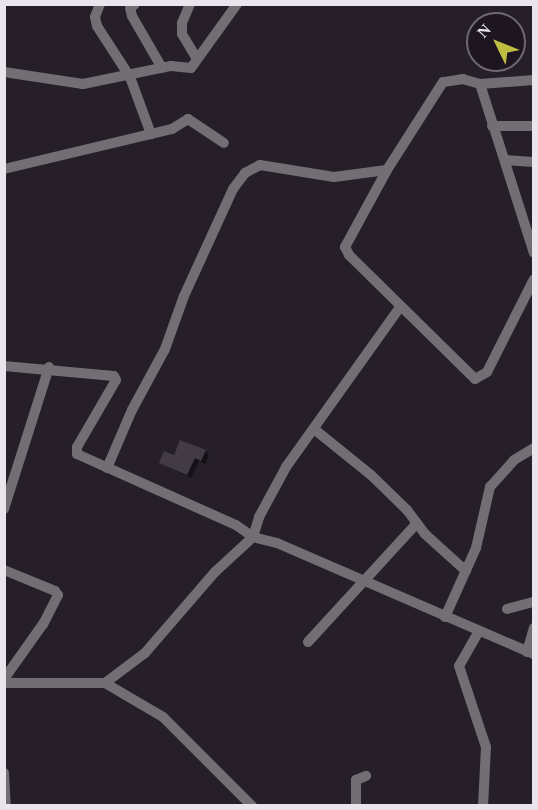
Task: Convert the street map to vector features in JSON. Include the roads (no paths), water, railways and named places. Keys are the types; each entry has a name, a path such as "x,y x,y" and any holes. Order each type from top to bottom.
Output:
{"street":[{"path":"100,4 95,17 98,26 130,78 152,134"},
{"path":"135,4 130,8 132,16 162,68"},
{"path":"190,4 182,22 182,34 197,59"},
{"path":"4,72 82,84 130,78 162,68 191,68 237,4"},
{"path":"534,80 480,84 463,79 443,81 387,170 345,247 400,307 478,379 487,372 534,279"},
{"path":"480,84 534,253"},
{"path":"4,169 172,129 188,119 224,143"},
{"path":"492,126 534,126"},
{"path":"505,160 534,162"},
{"path":"107,468 132,410 165,349 184,296 233,189 245,173 260,165 334,177 387,170"},
{"path":"105,683 145,653 214,572 253,537 268,498 400,307"},
{"path":"4,366 49,367 115,378 75,452 107,468 236,525 253,537 277,543 530,653 534,628"},
{"path":"4,509 49,367"},
{"path":"314,429 371,475 466,571"},
{"path":"445,617 476,548 490,487 514,460 534,448"},
{"path":"308,642 417,523"},
{"path":"4,570 57,594 44,624 4,681"},
{"path":"507,609 534,602"},
{"path":"479,631 459,666 486,747 483,806"},
{"path":"4,681 105,683 163,717 252,806"},
{"path":"4,773 6,806"},
{"path":"356,806 356,780 366,776"}]}
